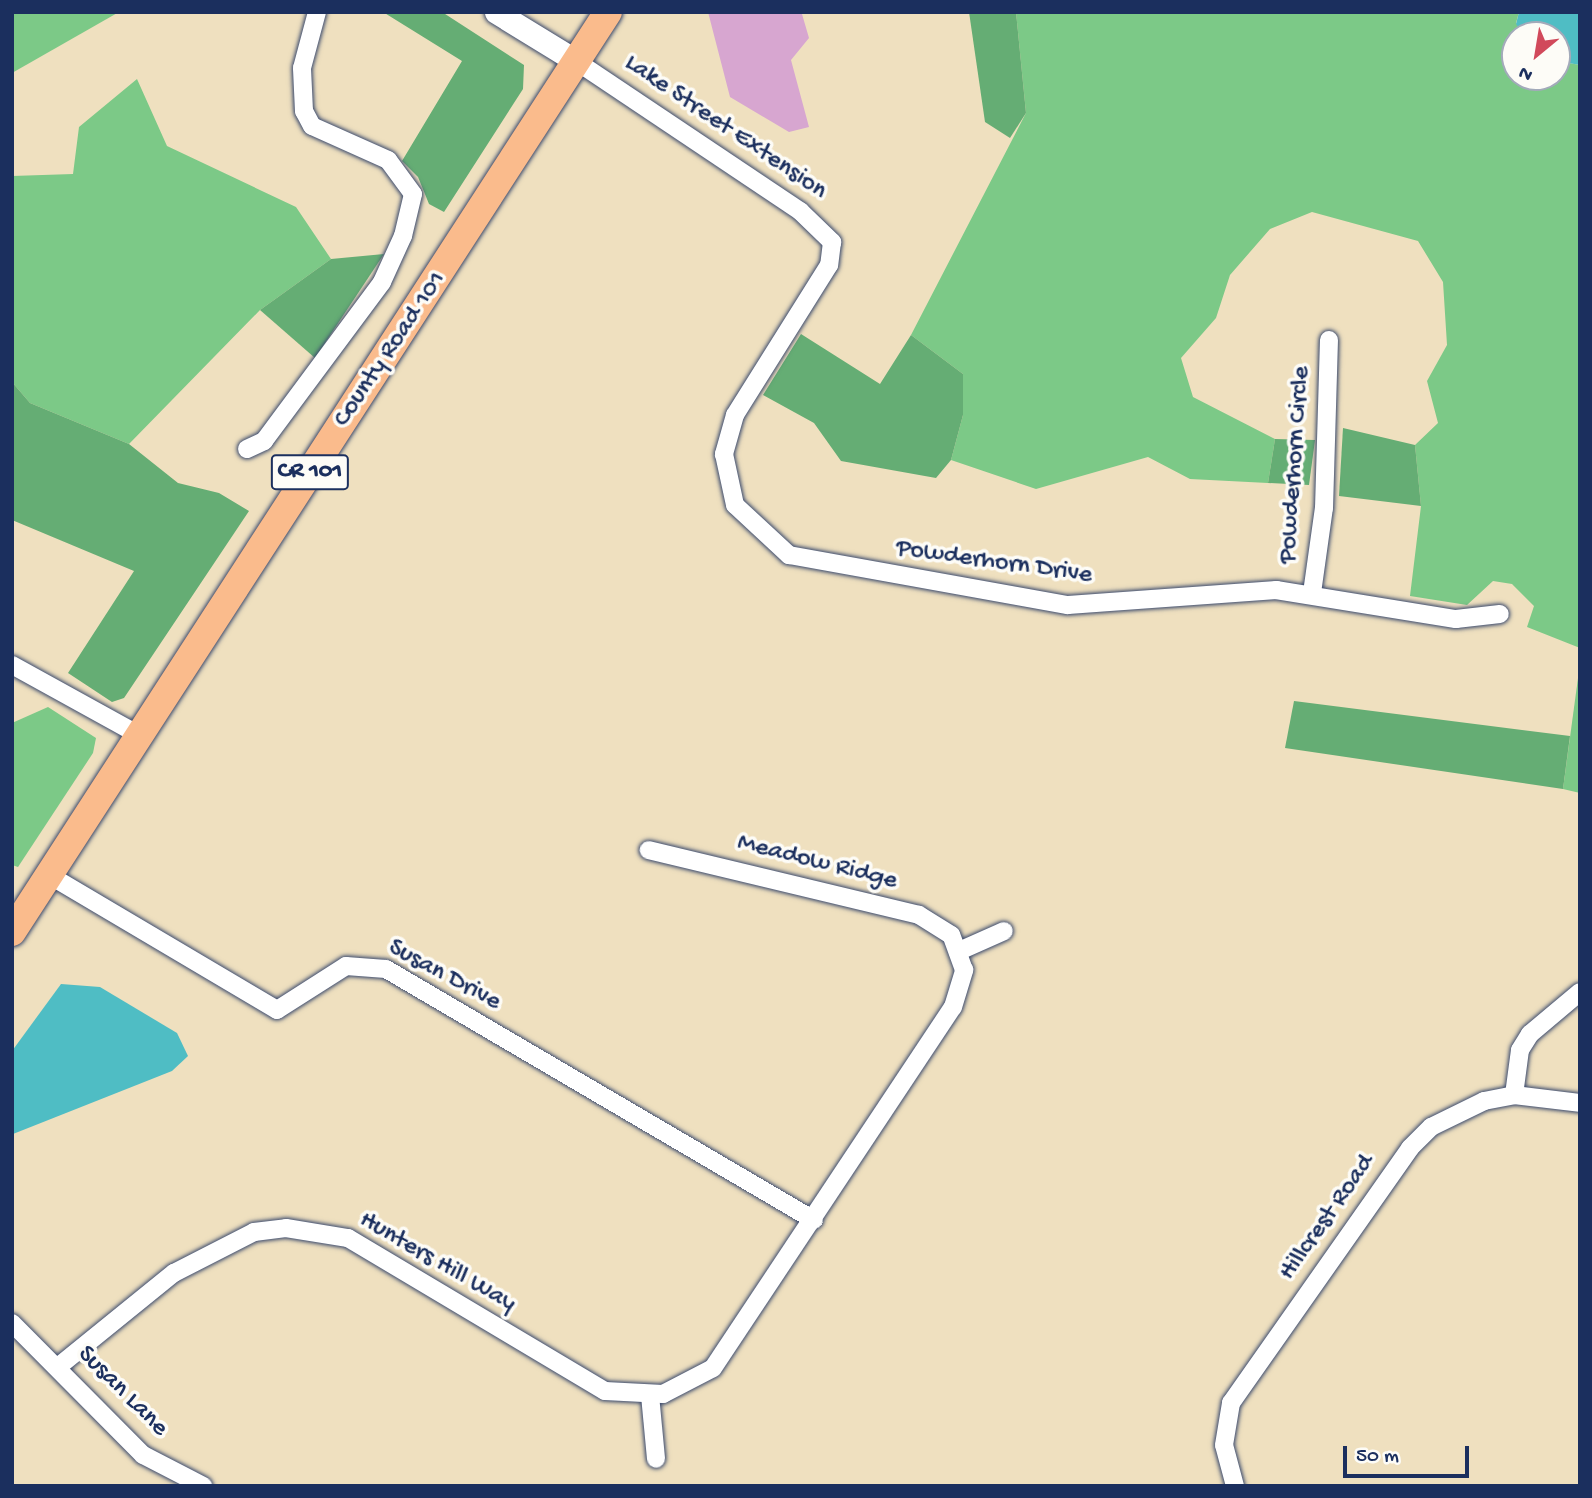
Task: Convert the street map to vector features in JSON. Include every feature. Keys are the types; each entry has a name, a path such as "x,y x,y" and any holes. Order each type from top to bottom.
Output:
{"main road":[{"name":"County Road 101","path":"12,932 137,734 608,12"}],"street":[{"path":"247,449 264,441 382,282 403,236 413,194 388,160 312,126 304,111 302,68 317,12"},
{"name":"Lake Street Extension","path":"496,12 576,61 780,197 832,242 830,265 734,415 724,454 735,505 750,524 789,555 813,563"},
{"name":"Powderhorn Circle","path":"1312,593 1324,508 1329,340"},
{"name":"Powderhorn Drive","path":"813,563 1068,605 1228,589 1312,593 1456,619 1500,614"},
{"path":"12,664 137,734"},
{"name":"Meadow Ridge","path":"649,850 919,915 951,935 959,951"},
{"name":"Susan Drive","path":"49,875 277,1010 346,966 386,969 814,1220"},
{"path":"959,951 1004,932"},
{"name":"Hunters Hill Way","path":"59,1366 174,1273 244,1236 286,1228 348,1238 578,1378 605,1391 650,1395 690,1384 713,1368 814,1220 953,1007 964,970 959,951"},
{"path":"1514,1095 1520,1050 1530,1034 1580,992"},
{"name":"Hillcrest Road","path":"1235,1486 1224,1445 1231,1403 1410,1148 1457,1111 1514,1095 1580,1104"},
{"name":"Susan Lane","path":"12,1323 59,1366 143,1455 203,1486"},
{"path":"650,1395 656,1459"}],"green space":[{"path":"12,12 119,12 12,73"},
{"path":"383,12 442,12 524,65 523,89 444,212 429,204 418,177 402,161 462,61"},
{"path":"969,12 1016,12 1026,113 1010,138 985,122"},
{"path":"1016,12 1519,12 1517,21 1501,21 1501,91 1571,91 1571,63 1580,65 1580,648 1527,627 1534,606 1512,584 1493,581 1467,605 1410,596 1421,506 1415,445 1438,423 1427,381 1447,345 1443,282 1418,241 1312,212 1270,229 1230,275 1216,318 1181,358 1193,397 1275,439 1268,483 1190,479 1148,457 1036,489 951,460 963,415 963,374 911,335 1026,113"},
{"path":"137,79 167,146 296,207 331,259 260,310 129,444 30,403 12,382 12,176 73,174 79,127"},
{"path":"384,254 315,358 260,310 331,259"},
{"path":"801,334 880,384 911,335 963,374 963,415 951,460 936,478 841,461 814,423 763,395"},
{"path":"12,382 30,403 129,444 178,483 219,493 249,511 124,698 112,702 68,673 134,571 12,520"},
{"path":"1343,428 1415,445 1421,506 1339,496"},
{"path":"1275,439 1315,440 1309,485 1268,483"},
{"path":"1578,678 1580,679 1580,793 1563,789"},
{"path":"1294,701 1570,736 1563,789 1285,748"},
{"path":"48,707 96,738 93,753 18,867 12,865 12,723"}],"water":[{"path":"1519,12 1580,12 1580,65 1571,63 1571,21 1517,21"},
{"path":"61,984 100,987 177,1033 188,1056 172,1071 13,1134 12,1051"}],"building":[{"path":"708,12 802,14 809,38 791,60 809,127 789,132 730,97"}]}
